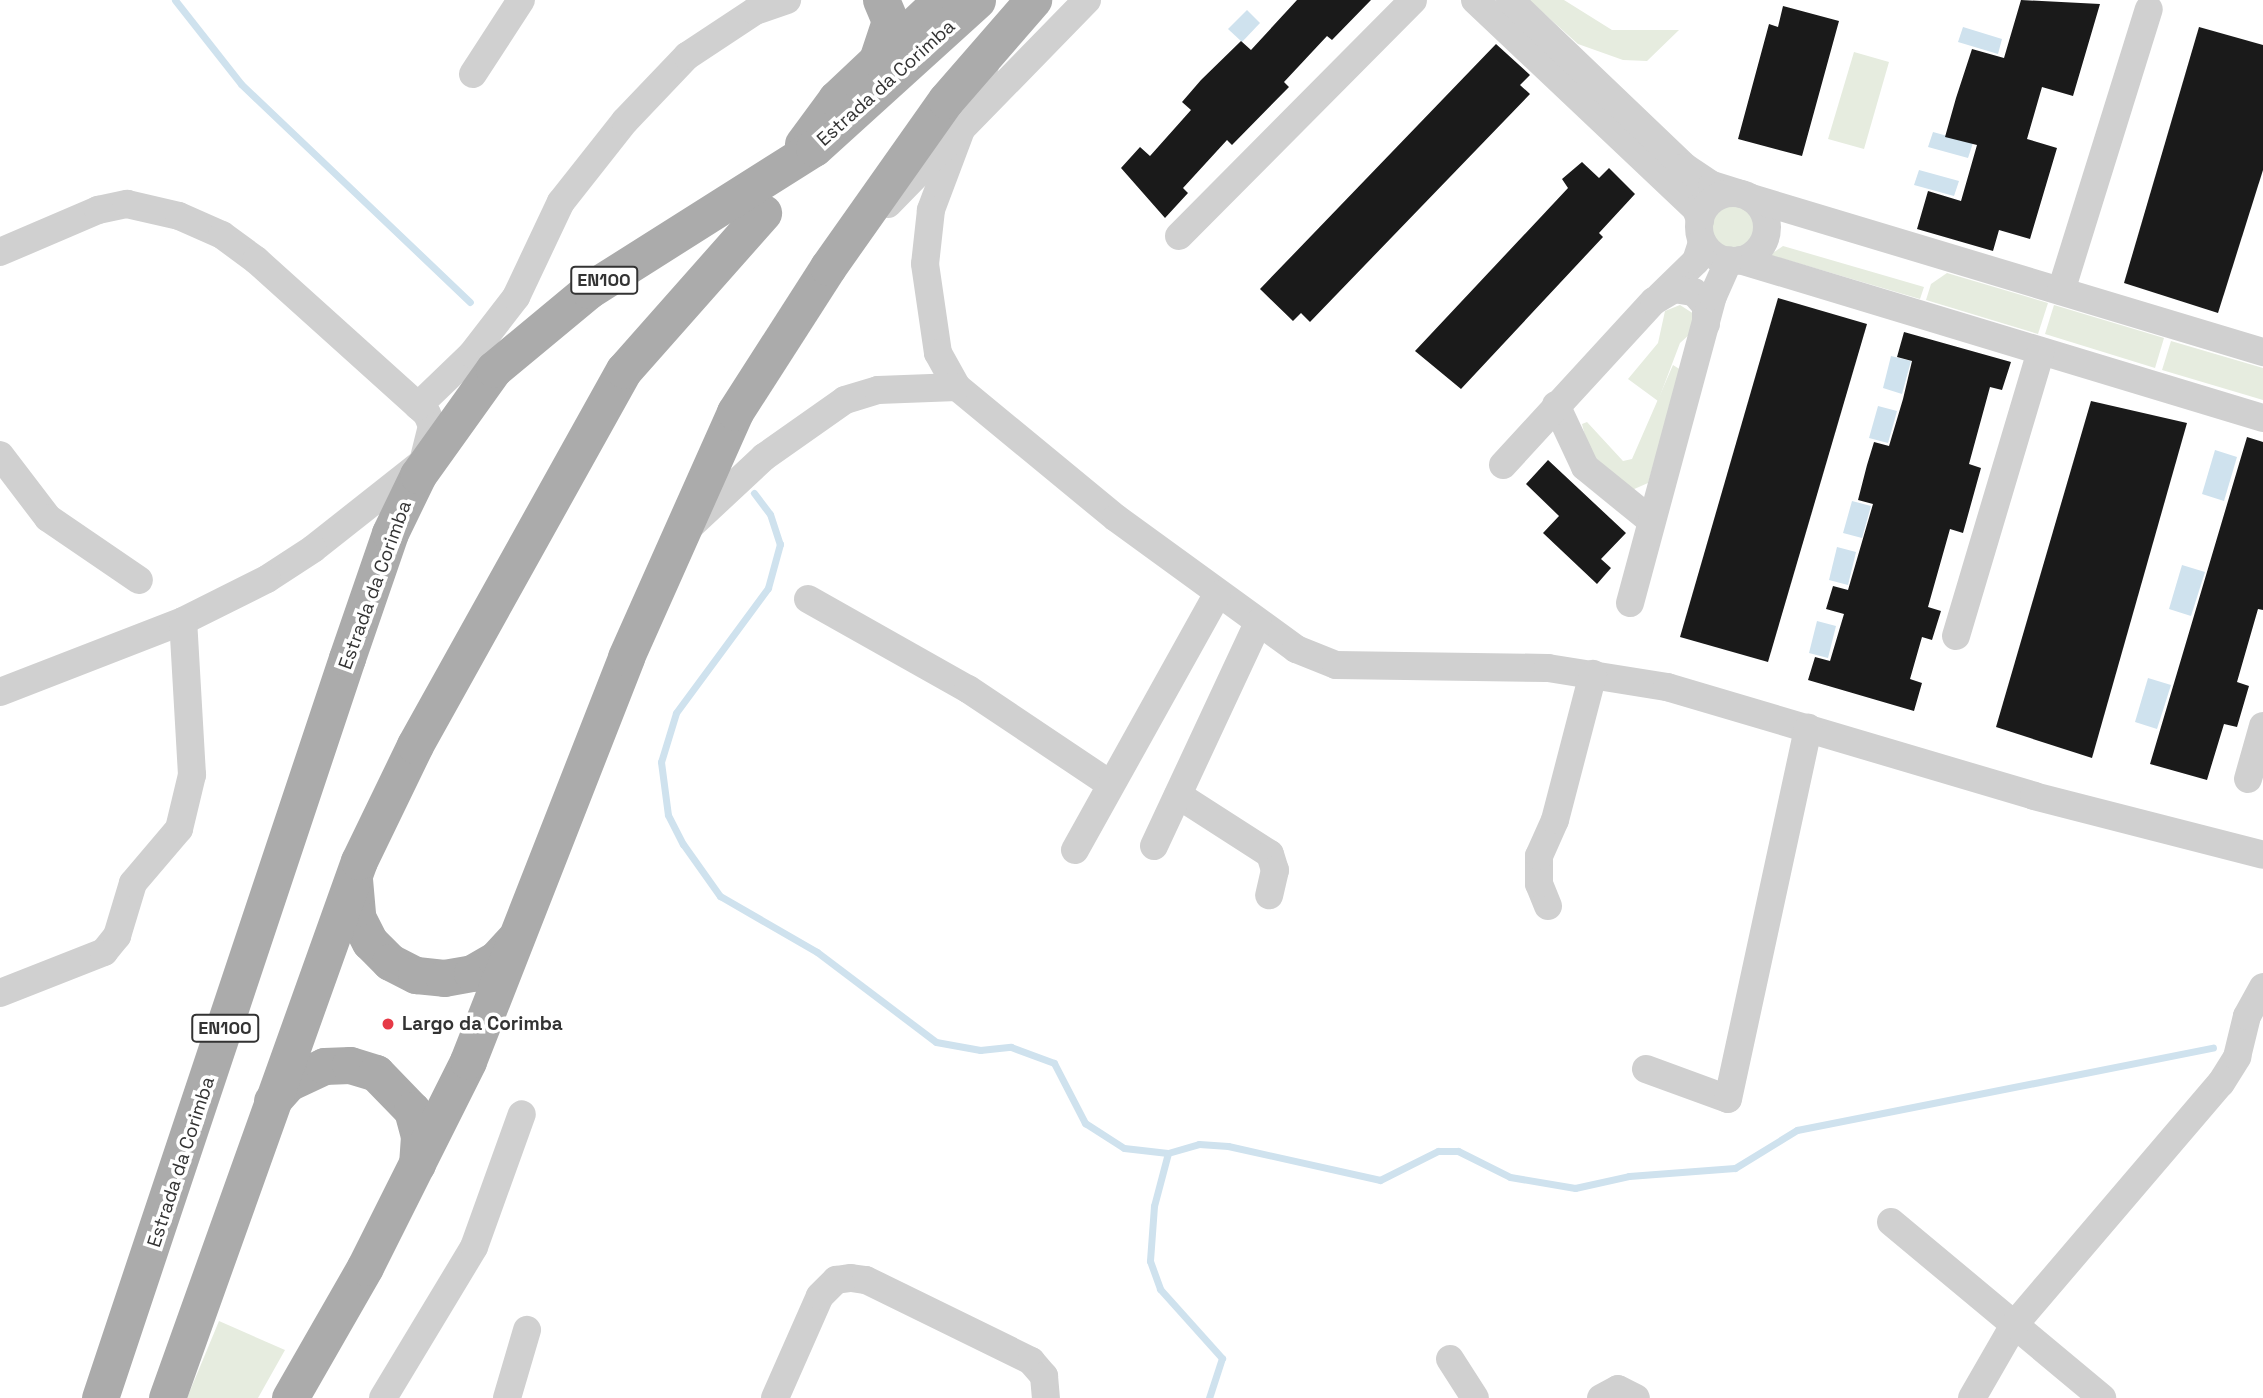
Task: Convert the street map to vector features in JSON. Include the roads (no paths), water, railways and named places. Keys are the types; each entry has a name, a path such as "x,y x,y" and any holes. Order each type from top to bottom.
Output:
{"main road":[{"path":"874,64 887,44 890,21 881,0"},
{"name":"Estrada da Corimba","path":"803,144 835,99 942,0"},
{"name":"Estrada da Corimba","path":"100,1398 347,658 390,534 418,475 494,369 589,290 814,148 977,0"},
{"path":"290,1398 413,1175 468,1061 626,657 735,412 828,267 946,100 997,38 1033,0"},
{"path":"167,1398 265,1116 359,861 427,724 624,370 763,213"},
{"path":"359,861 354,903 363,930 379,953 410,973 444,978 472,973 507,949 522,926"},
{"path":"265,1116 288,1083 311,1069 337,1064 369,1070 397,1089 412,1110 419,1136 413,1175"}],"street":[{"path":"473,74 521,0"},
{"path":"418,406 472,354 516,297 561,202 625,121 687,56 755,11 788,0"},
{"path":"828,267 1087,0"},
{"path":"1179,236 1413,0"},
{"path":"1475,0 1696,209 1701,231 1735,260 2263,418"},
{"path":"1510,0 1685,167 1712,185 2263,352"},
{"path":"2061,292 2149,9"},
{"path":"997,38 955,134 931,210 925,264 938,353 957,387 1217,595 1296,649 1336,665 1593,674 1667,687 2034,796 2263,855"},
{"path":"1503,465 1654,301 1696,261 1701,231 1719,196 1746,196 1765,216 1765,238 1735,260 1706,324 1649,519 1630,603"},
{"path":"0,692 183,621 313,550 423,461 432,426 418,406 256,260 222,235 179,216 127,204 3,243"},
{"path":"1654,301 1674,289 1694,292 1706,306 1706,324"},
{"path":"1956,636 2041,351"},
{"path":"681,535 764,457 845,400 878,390 957,387"},
{"path":"1556,405 1585,467 1649,519"},
{"path":"0,455 48,518 139,580"},
{"path":"1075,849 1217,595"},
{"path":"808,599 968,689 1110,784"},
{"path":"0,993 104,952 117,936 133,883 179,829 192,775 183,621"},
{"path":"1154,846 1258,624"},
{"path":"1548,906 1539,884 1539,856 1555,820 1593,674"},
{"path":"2248,779 2263,726"},
{"path":"1646,1069 1728,1099 1808,728"},
{"path":"1178,795 1270,854 1275,870 1269,894"},
{"path":"1972,1398 2014,1325 2195,1117 2232,1066 2252,1044 2263,987"},
{"path":"383,1398 474,1247 522,1114"},
{"path":"1891,1222 2102,1398"},
{"path":"775,1398 820,1296 835,1280 850,1278 1031,1361 1045,1387"},
{"path":"507,1398 527,1330"},
{"path":"1450,1359 1475,1398"},
{"path":"1601,1398 1618,1389 1636,1398"}],"water":[{"path":"1247,10 1260,23 1242,42 1228,29"},
{"path":"1963,27 2002,39 1998,54 1958,42"},
{"path":"1933,132 1973,143 1968,158 1928,147"},
{"path":"1919,170 1959,181 1954,196 1914,185"},
{"path":"1891,356 1911,361 1902,394 1883,388"},
{"path":"1878,406 1897,411 1888,443 1869,438"},
{"path":"2215,450 2237,457 2224,501 2202,494"},
{"path":"1852,501 1871,506 1862,538 1843,533"},
{"path":"1837,547 1856,552 1848,585 1829,580"},
{"path":"2182,565 2205,572 2191,616 2169,609"},
{"path":"1817,621 1836,626 1828,658 1809,653"},
{"path":"2148,678 2171,685 2157,729 2135,722"}],"waterway":[{"path":"175,0 241,84 470,302"},
{"path":"754,493 770,514 780,544 768,588 676,713 661,762 668,815 683,844 720,896 817,952 936,1042 980,1050 1011,1047 1054,1063 1085,1123 1124,1148 1168,1153 1199,1144 1228,1146 1380,1180 1438,1151 1458,1151 1510,1177 1575,1188 1629,1176 1735,1168 1797,1130 2213,1048"},
{"path":"1168,1153 1154,1206 1150,1261 1160,1289 1222,1358 1209,1398"}],"place":[{"name":"Largo da Corimba","path":"388,1024"}]}
